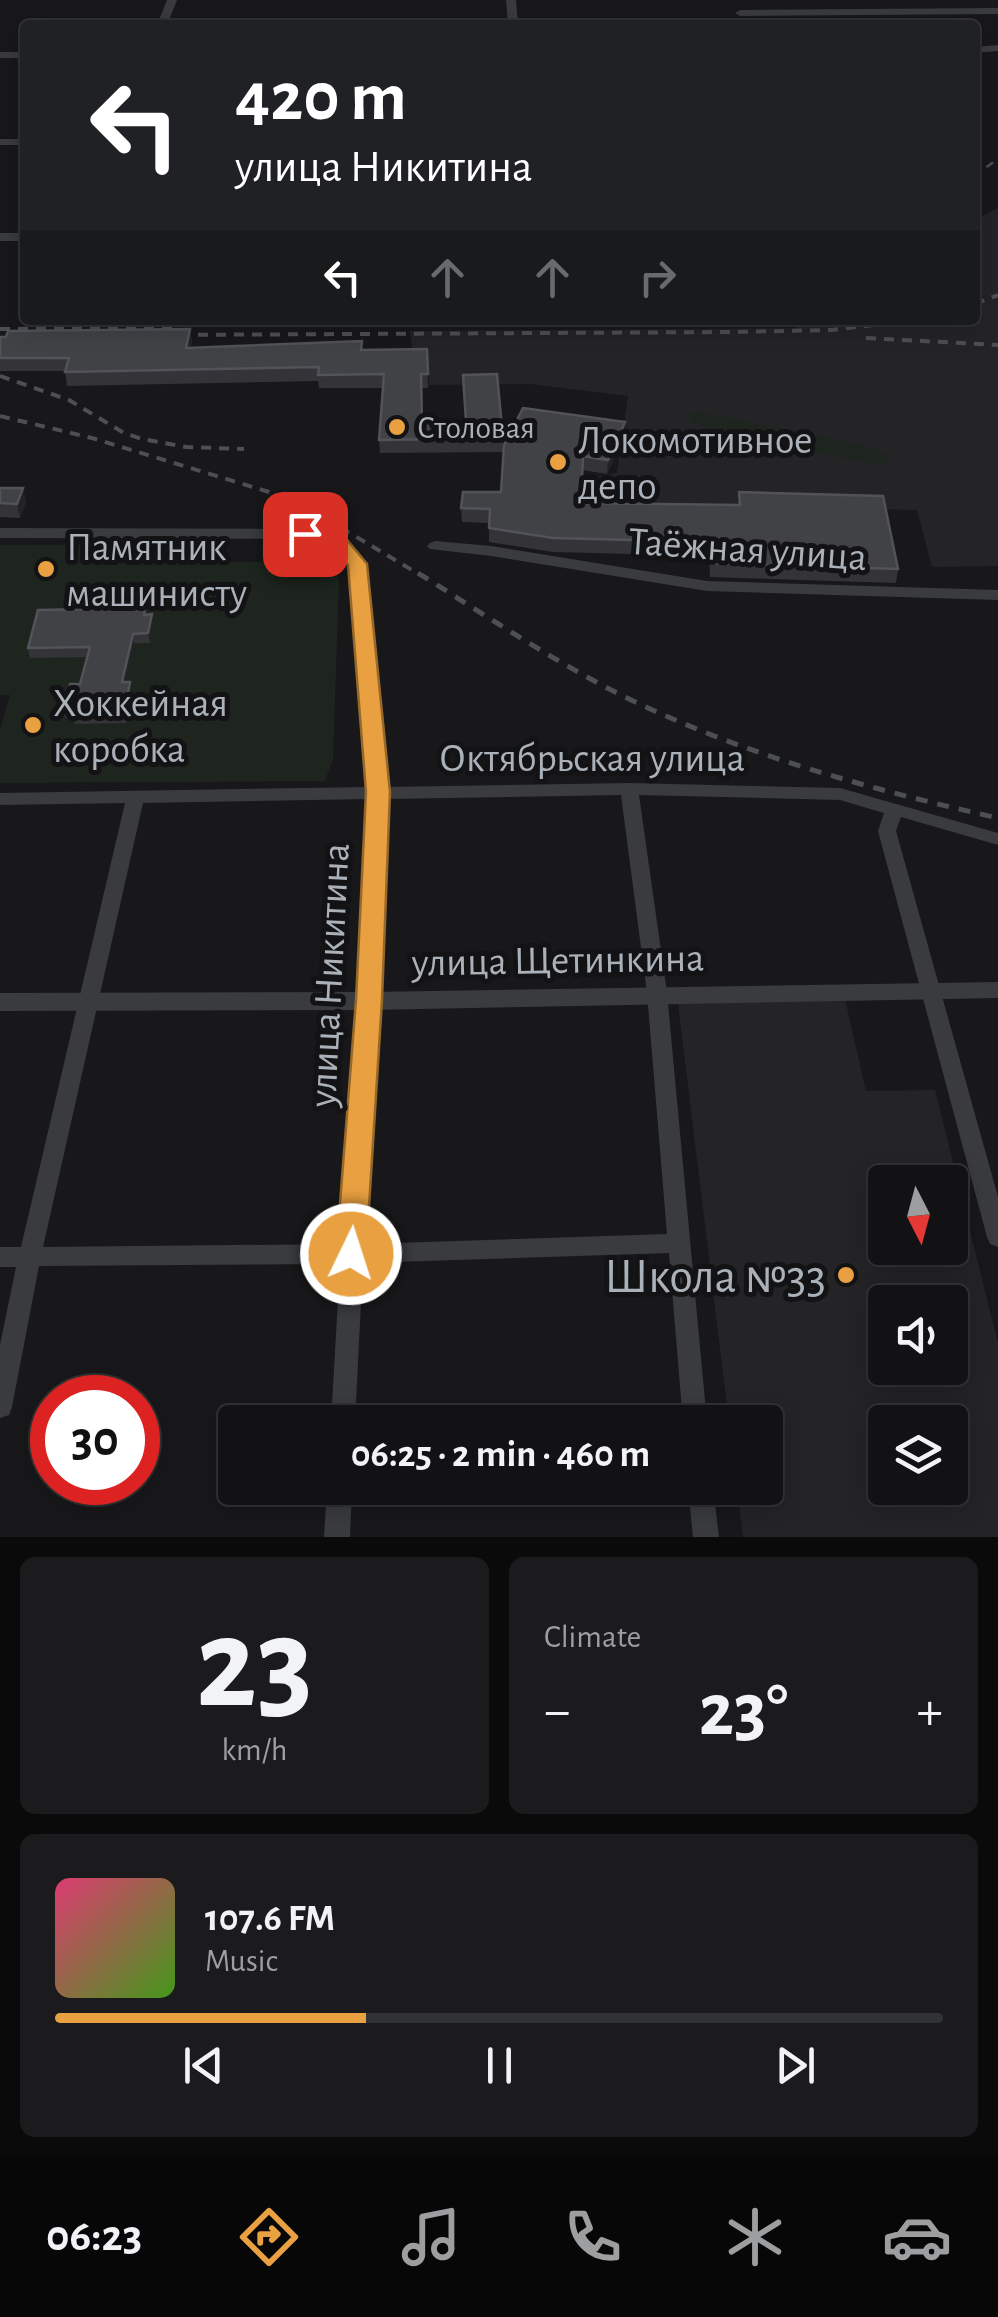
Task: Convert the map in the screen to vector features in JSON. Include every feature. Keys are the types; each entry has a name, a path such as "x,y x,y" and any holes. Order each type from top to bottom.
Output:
{"street":[{"path":"736,0 742,19 998,11"},
{"path":"0,533 305,534 336,540"},
{"name":"улица Никитина","path":"336,540 358,564 378,792 344,1405"},
{"name":"Таёжная улица","path":"435,546 491,551 706,586 998,594"},
{"path":"629,790 656,994 693,1405"},
{"name":"Октябрьская улица","path":"0,799 629,790 840,794 998,839"},
{"path":"0,1407 27,1260 91,1003 135,798"},
{"path":"894,810 887,831 998,1237"},
{"name":"улица Щетинкина","path":"0,1002 998,990"},
{"path":"0,1257 27,1260 351,1254 678,1243"},
{"path":"337,1537 339,1505"},
{"path":"703,1505 706,1537"}],"shaded area":[{"path":"998,208 998,566 932,567 917,510 591,504 592,477 617,473 628,396 530,384 429,385 428,363 414,363 410,331 980,325 980,217"},
{"path":"700,412 859,444 890,458 888,463 877,464 732,437 689,421 691,414"},
{"path":"0,545 114,545 157,563 333,561 339,580 333,759 325,781 0,783 0,730 10,695 0,695"},
{"name":"Школа №33","path":"845,999 866,1091 935,1090 954,1165 868,1165 868,1265 968,1265 968,1223 998,1343 998,1537 743,1537 739,1505 783,1505 783,1405 727,1405 678,1004"}],"building":[{"path":"190,329 186,348 362,341 361,350 427,349 428,374 421,374 422,423 466,422 463,375 497,374 503,438 379,440 384,374 318,375 319,367 65,372 69,358 0,358 0,339 8,331"},
{"path":"523,408 625,422 608,460 583,456 581,503 740,505 739,492 883,496 898,569 711,563 710,542 553,538 489,528 490,509 461,508 463,492 501,492 504,445"},
{"path":"0,488 23,488 17,504 0,503"},
{"path":"145,608 144,615 152,614 148,633 133,634 122,682 130,682 124,713 73,714 74,708 63,708 70,684 80,684 90,647 28,648 38,610"}],"railway":[{"path":"980,172 998,159"},
{"path":"980,302 998,295"},
{"path":"162,335 731,332 874,325"},
{"path":"0,329 175,328"},
{"path":"866,338 998,345"},
{"path":"0,376 69,400 124,433 142,439 186,447 244,449"},
{"path":"0,416 92,438 269,492 318,514 422,576"},
{"path":"418,573 569,667 666,716 806,768 998,818"}],"place":[{"name":"Столовая","path":"397,427"},
{"name":"Локомотивное депо","path":"558,462"},
{"name":"Памятник машинисту","path":"46,569"},
{"name":"Хоккейная коробка","path":"33,725"},
{"name":"Школа №33","path":"846,1275"}],"route":[{"path":"305,534 336,540 358,564 378,792 369,1000 351,1254"}]}
